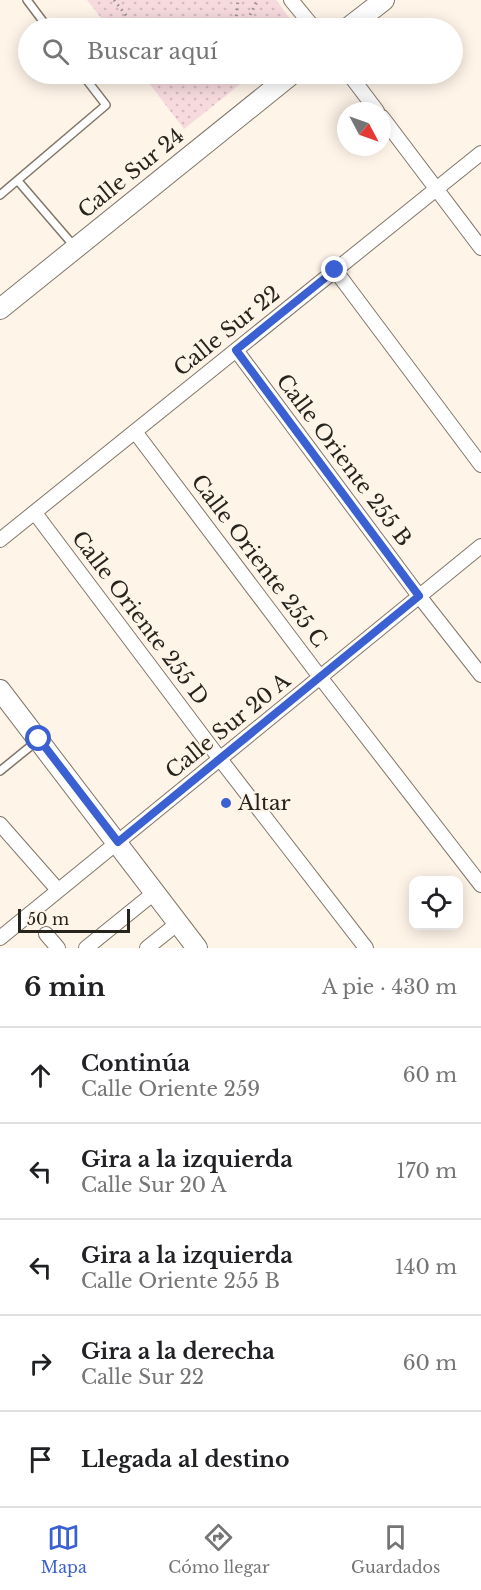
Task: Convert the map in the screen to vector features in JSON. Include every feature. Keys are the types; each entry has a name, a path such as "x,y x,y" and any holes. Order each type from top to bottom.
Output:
{"street":[{"path":"291,0 306,18"},
{"path":"361,18 384,0"},
{"name":"Calle Sur 24","path":"0,309 280,84"},
{"path":"357,84 370,102"},
{"path":"391,129 481,248"},
{"name":"Calle Sur 22","path":"0,540 136,433 481,153"},
{"path":"335,270 481,465"},
{"name":"Calle Oriente 255 B","path":"236,350 419,596 481,675"},
{"name":"Calle Oriente 255 C","path":"136,433 481,885"},
{"name":"Calle Oriente 255 D","path":"35,513 366,948"},
{"name":"Calle Sur 20 A","path":"0,938 481,546"},
{"path":"0,690 197,948"},
{"path":"0,824 58,890"},
{"path":"86,948 154,893"},
{"path":"147,948 177,923"},
{"path":"46,934 58,948"}],"lane":[{"path":"27,0 40,18"},
{"path":"0,195 106,105 90,84"},
{"path":"18,181 76,248"},
{"path":"0,771 39,739"}],"path":[{"path":"114,0 128,18"},
{"path":"235,18 238,0"},
{"path":"248,18 258,0"},
{"path":"254,84 262,98"}],"shaded area":[{"path":"87,0 276,0 290,18 101,18"},
{"path":"150,84 240,84 184,129"}],"place":[{"name":"Altar","path":"226,803"}],"route":[{"path":"39,739 118,842 419,596 236,350 335,270"}]}
